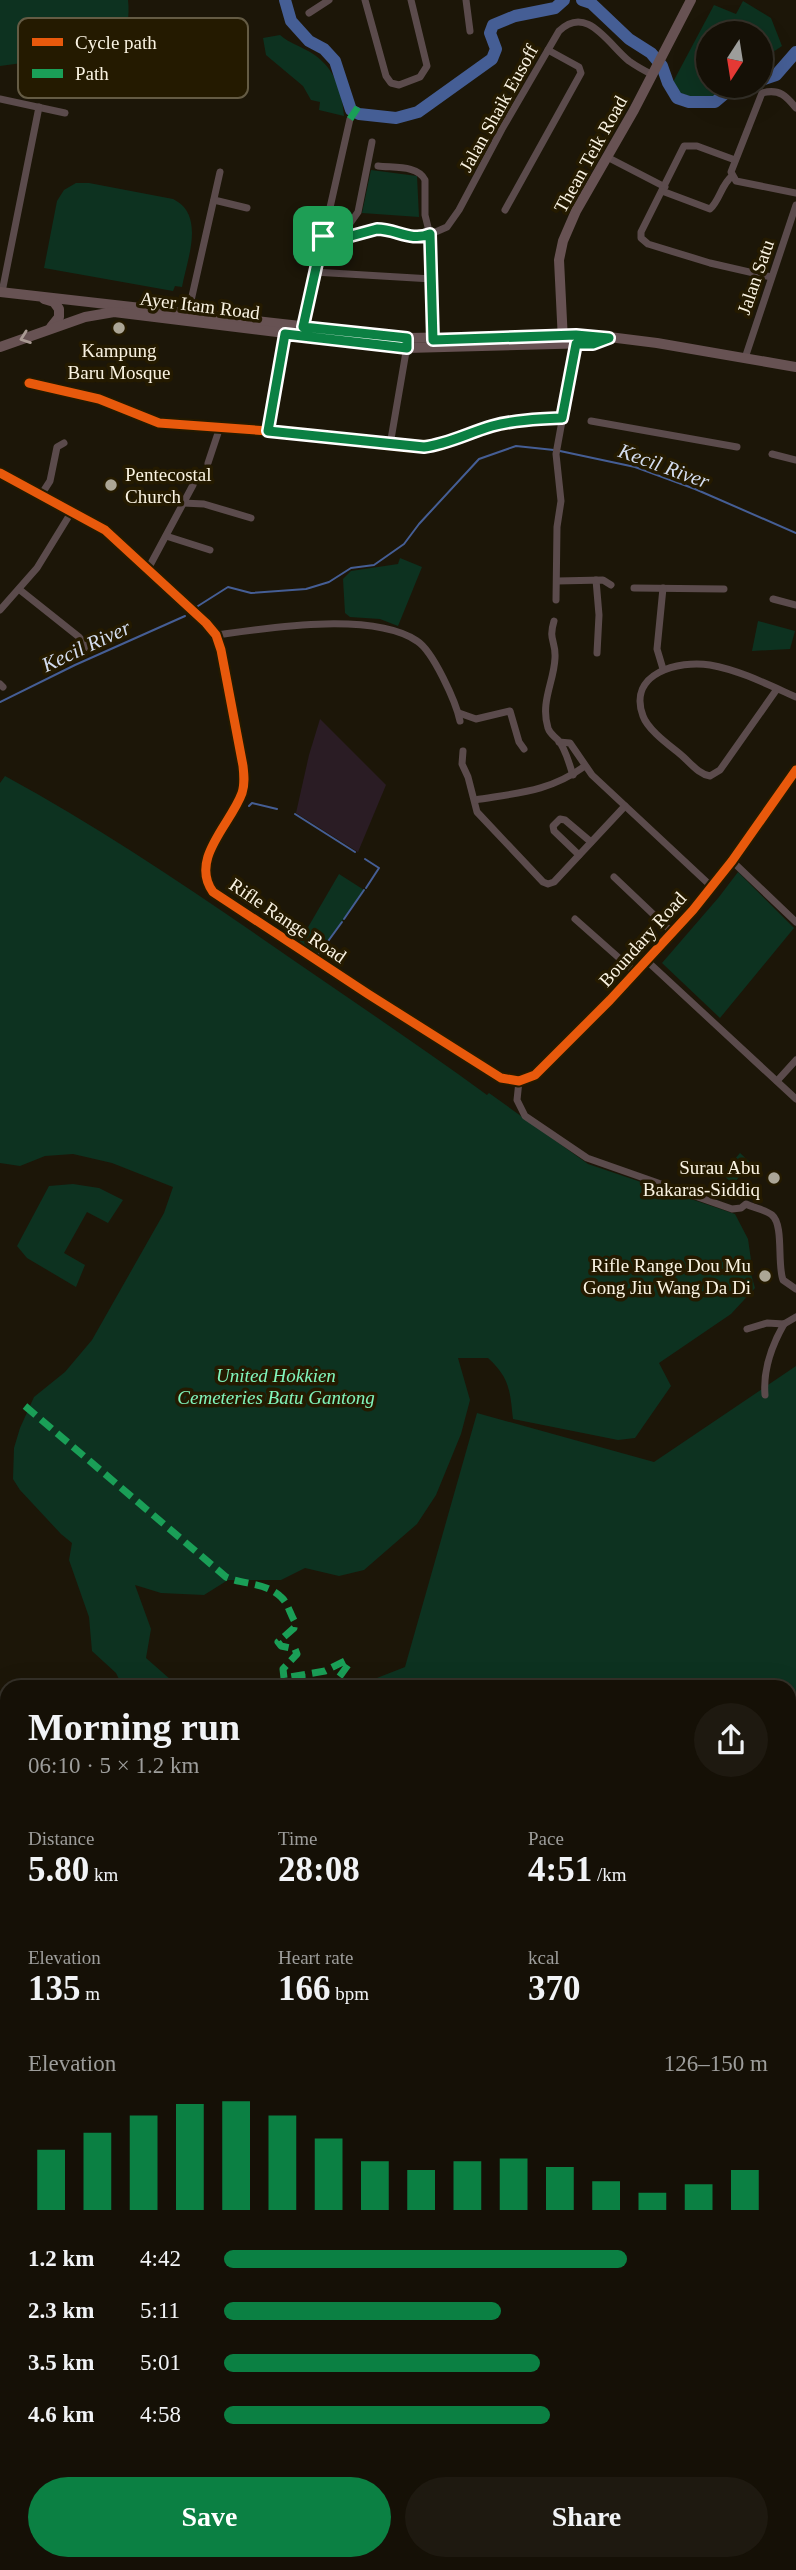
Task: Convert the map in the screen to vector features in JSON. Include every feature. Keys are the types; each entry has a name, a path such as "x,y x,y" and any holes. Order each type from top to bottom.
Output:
{"main road":[{"name":"Thean Teik Road","path":"563,340 559,269 563,241 576,211 654,73 691,0"},
{"name":"Ayer Itam Road","path":"1,292 303,327 407,343 433,340 563,340 576,344 593,344 609,338"},
{"path":"32,295 57,305 59,317 50,328"},
{"name":"Ayer Itam Road","path":"0,347 50,328 99,313 114,312 285,334 407,343 563,340 593,335 796,367"}],"street":[{"path":"309,13 329,0"},
{"path":"365,0 386,76 391,83 399,85 420,77 427,66 411,0"},
{"path":"466,0 470,31"},
{"name":"Jalan Shaik Eusoff","path":"430,234 447,227 459,210 564,26 582,21 593,26 628,60 654,73"},
{"path":"505,210 581,73 579,67 548,50"},
{"path":"607,157 664,189 710,209 723,185 732,176 735,160 762,93 772,91 784,95 796,108"},
{"path":"0,99 65,113"},
{"path":"1,292 39,107"},
{"path":"303,327 351,118"},
{"path":"341,236 358,212 372,142"},
{"path":"735,160 688,145 682,150 640,235 642,241 710,263 771,276"},
{"name":"Jalan Shaik Eusoff","path":"378,166 416,170 425,180 425,215 430,234 433,340"},
{"path":"188,314 220,172"},
{"path":"732,176 737,181 796,193"},
{"path":"214,200 247,208"},
{"name":"Jalan Satu","path":"745,358 796,205"},
{"path":"323,236 341,236 377,229 387,229 409,237 430,234"},
{"path":"314,272 432,279"},
{"path":"268,431 285,334"},
{"path":"390,445 407,343"},
{"path":"556,600 557,527 561,490 557,451 576,344"},
{"path":"29,383 99,399 159,423 268,431 410,447 436,446 492,426 562,418"},
{"path":"592,421 737,447"},
{"path":"208,463 220,427"},
{"path":"41,495 50,481 57,447 64,443"},
{"path":"772,454 796,460"},
{"name":"Rifle Range Road","path":"0,473 105,530 216,635 243,766 244,783 236,807 205,860 209,886 218,897 482,1068 501,1078 519,1081"},
{"path":"148,569 193,485"},
{"path":"183,503 204,504 251,518"},
{"path":"0,610 20,590 43,560 72,511"},
{"path":"166,536 210,550"},
{"path":"557,581 596,580 606,581 611,585"},
{"path":"596,580 599,615 597,653"},
{"path":"634,588 724,589"},
{"path":"663,588 657,654 663,669"},
{"path":"20,590 79,637 88,648"},
{"path":"773,599 796,605"},
{"path":"554,621 550,634 555,660 545,699 546,719 550,734 559,742 573,775"},
{"path":"216,635 269,628 347,624 367,625 401,633 418,641 428,652 459,717 473,719 510,711 519,742 524,749"},
{"path":"777,689 720,770 713,775 706,775 673,748 643,716 641,698 645,685 663,669 689,664 711,665 777,689 796,697"},
{"path":"559,742 570,743 586,766 625,806 712,887"},
{"path":"463,751 462,764 477,812 543,883 554,882 625,806"},
{"path":"475,800 548,787 586,766"},
{"name":"Boundary Road","path":"519,1081 530,1078 546,1066 673,933 732,861 796,770"},
{"path":"579,855 554,831 553,826 563,819 591,842"},
{"path":"732,861 796,922"},
{"path":"614,877 673,933"},
{"path":"575,919 636,972"},
{"path":"647,961 796,1099"},
{"path":"776,1081 796,1060"},
{"path":"519,1081 517,1100 525,1116 587,1158 732,1209 746,1204 771,1213 778,1223 779,1262 783,1280 796,1289"},
{"path":"747,1329 767,1323 783,1324 796,1317"},
{"path":"765,1395 766,1374 783,1324"}],"shaded area":[{"path":"320,719 386,785 358,852 296,813"}],"green space":[{"path":"0,0 128,0 128,18 18,18 18,64 0,66"},
{"path":"743,1 772,21 705,21 714,5 736,14"},
{"path":"774,26 782,46 774,51"},
{"path":"280,35 325,64 339,88 344,116 319,110 320,102 311,100 303,86 266,55 263,38"},
{"path":"696,39 696,97 680,93 673,82"},
{"path":"371,170 417,176 419,217 362,213"},
{"path":"76,183 89,183 173,199 183,206 192,226 192,238 182,287 175,286 173,291 44,268 57,201 64,190"},
{"path":"400,558 422,567 398,626 380,619 350,617 345,613 343,579 351,571 398,564"},
{"path":"758,621 795,631 790,649 752,651"},
{"name":"United Hokkien Cemeteries Batu Gantong","path":"5,776 80,819 189,889 487,1095 489,1093 588,1164 735,1214 748,1239 751,1260 748,1263 755,1288 731,1314 659,1363 671,1386 635,1438 618,1440 513,1419 508,1386 495,1365 488,1358 458,1358 470,1400 461,1434 436,1495 417,1524 364,1570 339,1576 305,1568 281,1580 228,1580 204,1595 161,1593 135,1585 151,1629 146,1658 171,1680 120,1680 116,1673 92,1651 89,1617 69,1560 72,1543 20,1490 13,1479 14,1448 34,1397 65,1372 92,1340 164,1213 173,1187 112,1163 73,1154 45,1156 20,1166 0,1163 0,783"},
{"path":"738,872 794,928 720,1018 662,963"},
{"path":"339,874 364,890 318,955 300,941"},
{"path":"740,1153 751,1163 733,1184 722,1174"},
{"path":"73,1184 99,1188 123,1200 108,1223 87,1212 64,1253 85,1265 76,1287 27,1258 17,1246 49,1186"},
{"path":"796,1366 796,1680 372,1680 405,1667 477,1413 654,1462"}],"waterway":[{"path":"285,0 291,21 309,41 324,49 335,61 351,110 359,114 396,118 418,112 492,59 496,49 490,33 493,25 515,16 555,8 564,0"},
{"path":"582,0 591,3 629,39 651,53 662,66 677,98 689,102 715,102 720,98"},
{"path":"774,76 796,52"},
{"name":"Kecil River","path":"198,606 228,587 251,593 306,589 329,582 351,568 374,565 404,544 479,459 516,446 554,450"},
{"name":"Kecil River","path":"560,451 635,467 695,489 796,533"},
{"name":"Kecil River","path":"0,702 185,616"},
{"path":"249,806 252,803 277,809"},
{"path":"295,814 355,852"},
{"path":"365,859 379,868 366,888"},
{"path":"344,919 364,890"},
{"path":"318,955 342,922"}],"marked path":[{"path":"350,119 360,104"},
{"path":"25,1406 226,1577 261,1586 281,1597 295,1622 294,1628 278,1642 281,1646 295,1649 297,1654 283,1669 284,1678 325,1671 348,1662 337,1680"},
{"path":"301,1680 302,1673"}],"cycle path":[{"path":"29,383 99,399 159,423 296,433 410,447 439,445 492,426 562,418"},
{"path":"0,473 105,530 216,635 243,766 244,786 237,805 209,854 207,880 213,892 501,1078 519,1081 535,1075 610,1000 693,910 732,861 796,770"}],"place":[{"name":"Kampung Baru Mosque","path":"119,328"},
{"name":"Pentecostal Church","path":"111,485"},
{"name":"Surau Abu Bakaras-Siddiq","path":"774,1178"},
{"name":"Rifle Range Dou Mu Gong Jiu Wang Da Di","path":"765,1276"}],"route":[{"path":"377,229 387,229 409,237 424,237 430,234 433,340 576,335 609,338 593,344 576,344 562,418 492,426 462,438 424,447 268,431 285,334 407,348 407,338 303,327 323,236 351,236 361,231 377,229"}]}
